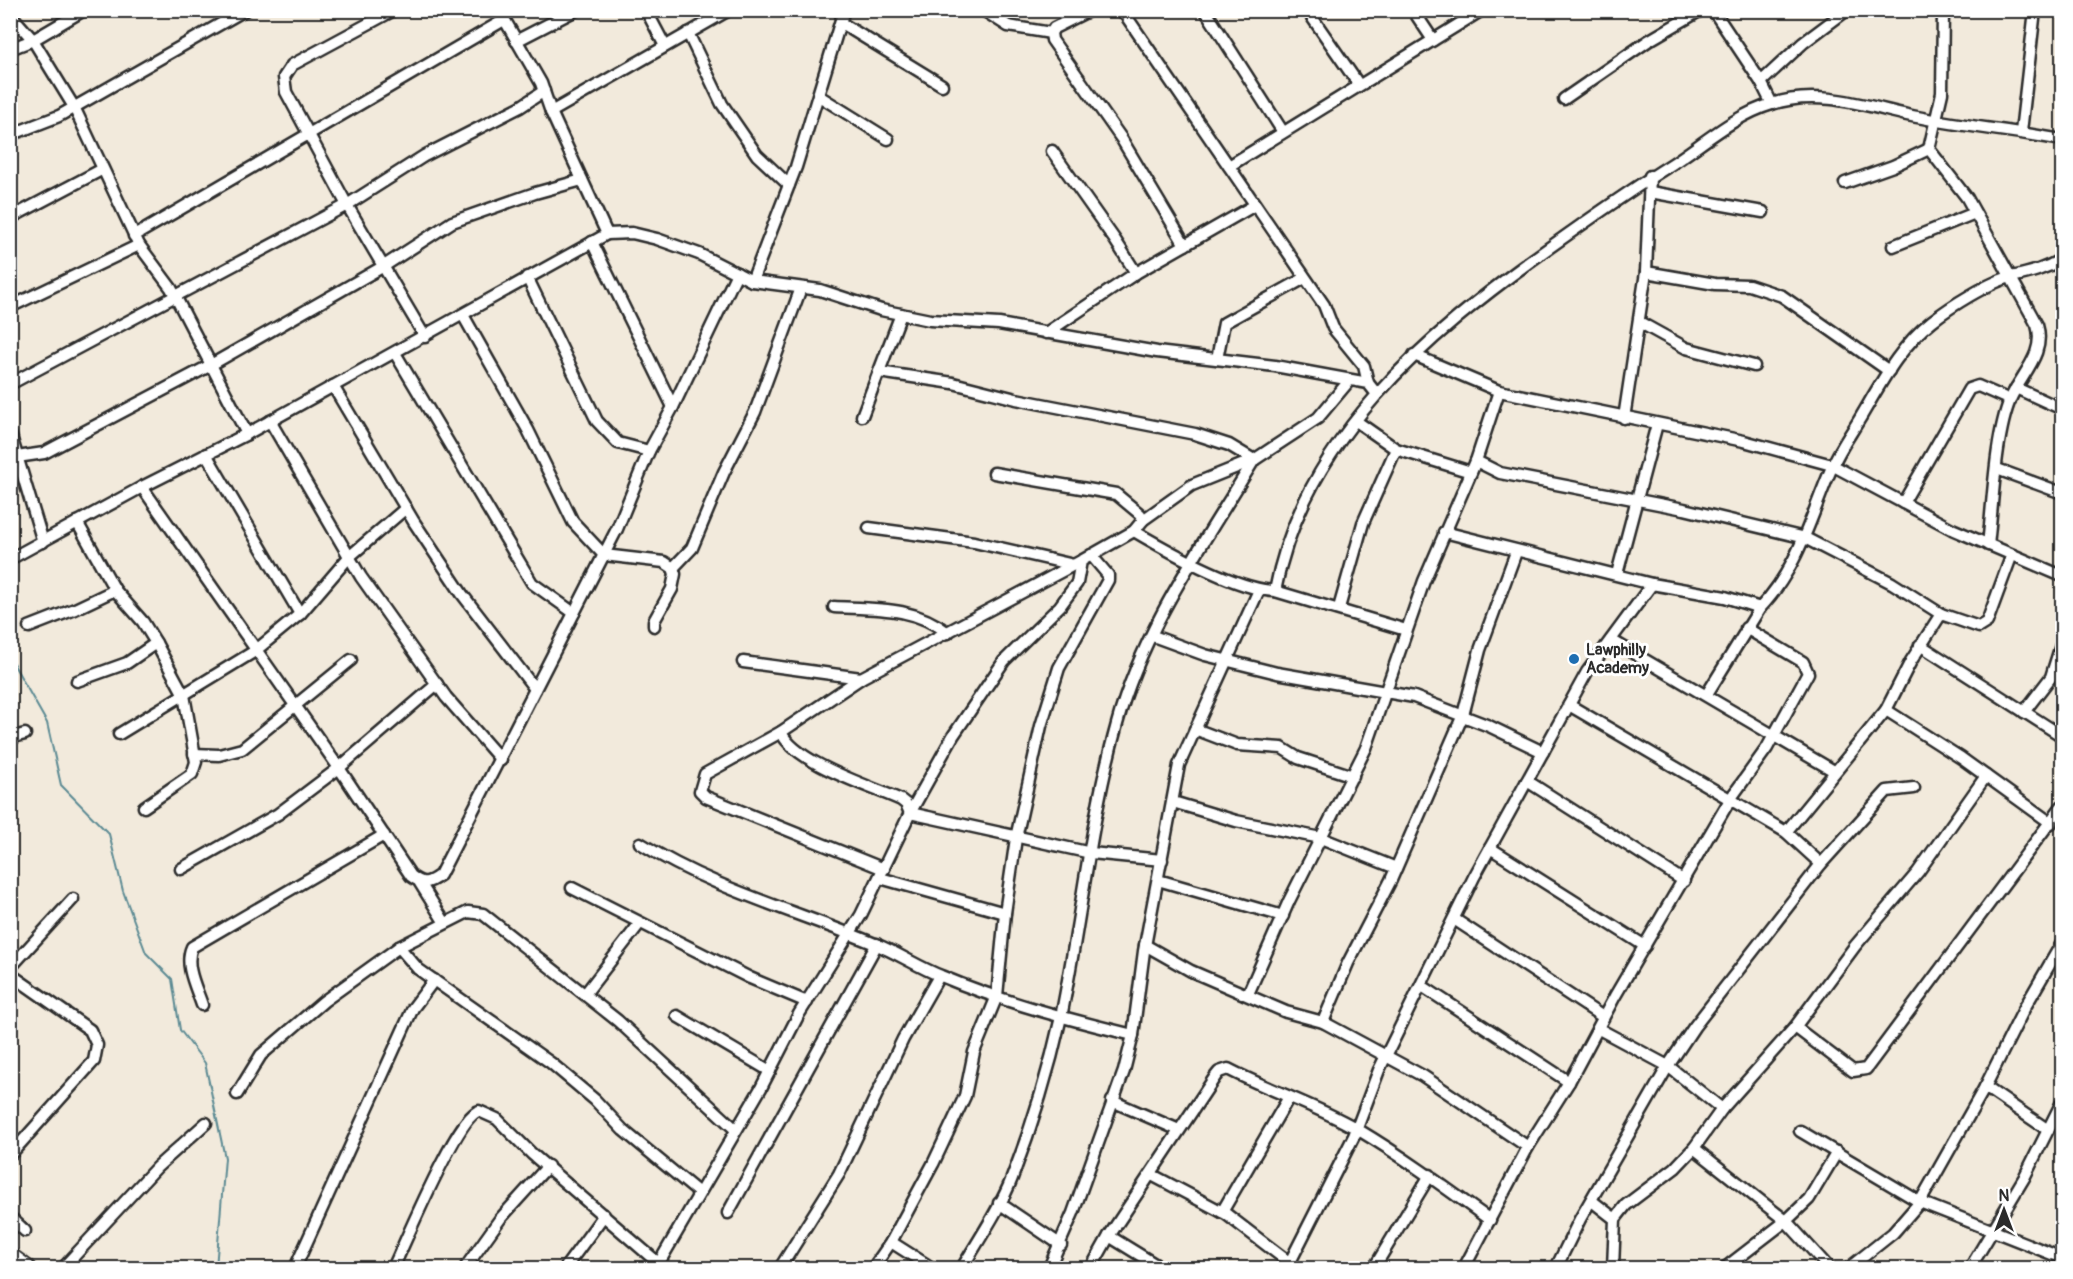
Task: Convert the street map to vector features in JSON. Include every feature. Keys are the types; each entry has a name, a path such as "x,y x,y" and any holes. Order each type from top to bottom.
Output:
{"street":[{"path":"12,10 12,16 33,40 74,107 101,170 136,240 175,295 209,366 247,434"},
{"path":"10,49 33,40 84,10"},
{"path":"10,135 43,124 245,10"},
{"path":"394,10 292,65 284,77 286,92 347,205 425,336"},
{"path":"516,41 576,10"},
{"path":"645,10 665,46"},
{"path":"551,112 729,10"},
{"path":"752,281 789,185 819,96 844,10"},
{"path":"983,10 1008,26 1051,33"},
{"path":"1090,10 1054,28 1051,33 1052,40 1121,138 1185,245"},
{"path":"1122,10 1230,166 1303,279 1324,305 1337,334 1359,358 1368,383 1376,393"},
{"path":"1205,10 1283,132"},
{"path":"1307,10 1359,85"},
{"path":"1413,10 1433,40"},
{"path":"1230,166 1482,10"},
{"path":"1564,99 1648,41 1701,10"},
{"path":"1761,82 1803,43 1847,10"},
{"path":"1845,183 1893,166 1929,149 1942,93 1943,10"},
{"path":"2021,132 2035,10"},
{"path":"1717,12 1761,82 1772,104"},
{"path":"10,307 136,240 501,15 544,91 551,112 607,234"},
{"path":"841,23 942,85"},
{"path":"688,33 722,104 757,155 789,185"},
{"path":"10,384 347,205 424,156 520,107 544,91"},
{"path":"819,96 888,139"},
{"path":"1275,591 1284,548 1295,520 1325,466 1376,393 1414,355 1480,297 1699,143 1772,104 1794,100 1838,100 1937,120 2062,140"},
{"path":"1929,149 1950,173 1975,213 2011,277 2040,336 2039,348 2016,388 2003,420 1988,545"},
{"path":"1052,151 1136,273"},
{"path":"10,218 101,170"},
{"path":"1624,418 1646,272 1650,176"},
{"path":"17,458 44,453 209,366 384,266 452,222 535,192 582,180"},
{"path":"1650,192 1764,212"},
{"path":"1046,333 1136,273 1255,205"},
{"path":"1893,246 1975,213"},
{"path":"10,559 142,487 247,434 607,234 632,233 657,239 699,254 752,281 801,288 930,320 999,324 1157,352 1275,366 1368,383"},
{"path":"592,242 673,408"},
{"path":"1707,694 1746,628 1785,578 1805,538 1832,465 1911,339 1933,320 1977,293 2011,277 2030,275 2062,259"},
{"path":"1646,272 1715,284 1749,285 1782,296 1889,371"},
{"path":"420,883 430,883 440,875 501,760 604,555 648,451 673,408 737,273"},
{"path":"527,277 597,421 618,443 648,451"},
{"path":"1217,359 1224,323 1303,279"},
{"path":"673,568 692,548 724,472 755,412 801,288"},
{"path":"862,416 901,314"},
{"path":"463,315 528,430 573,522 604,555 664,562 673,568 675,574 672,589 654,621 654,626"},
{"path":"1639,322 1686,348 1754,366"},
{"path":"395,352 532,583 574,613"},
{"path":"1414,355 1499,391 1744,441 1832,465 1988,545 2062,576"},
{"path":"879,372 953,383 1016,399 1194,434 1228,445 1254,460"},
{"path":"1005,913 882,873 706,797 700,791 705,774 781,732 861,678 1134,531 1143,520 1192,485 1254,460 1318,418 1348,381"},
{"path":"333,386 406,508 462,594 536,689"},
{"path":"1903,503 1969,389 1978,386 2010,400"},
{"path":"2016,388 2062,409"},
{"path":"1248,994 1283,916 1366,748 1406,630 1444,532 1474,466 1499,391"},
{"path":"270,421 349,557 437,684 501,760"},
{"path":"1356,421 1396,449 1635,499 1805,538 1892,583 1941,614 1979,627 1984,625 2011,556"},
{"path":"1617,574 1635,499 1657,424"},
{"path":"10,433 43,542"},
{"path":"1339,608 1364,523 1396,449"},
{"path":"206,454 300,614"},
{"path":"962,1269 1012,1180 1034,1115 1060,1018 1102,784 1129,684 1192,561 1216,518 1254,460"},
{"path":"1997,469 2062,493"},
{"path":"994,473 1116,494 1140,514 1143,520"},
{"path":"142,487 339,768 411,876 420,883 445,923"},
{"path":"119,734 255,651 300,614 349,557 406,508"},
{"path":"77,522 115,590 143,622 156,643 184,695 196,762 192,774 144,807"},
{"path":"869,528 1082,561 1108,575 1108,580 1059,668 1041,726 1016,838 1005,913 997,996 974,1052 965,1096 938,1155 891,1242 873,1269"},
{"path":"1134,531 1192,561 1259,590 1275,591 1339,608 1406,630"},
{"path":"1444,532 1516,552 1652,584 1725,597 1760,608"},
{"path":"1323,1022 1348,963 1396,868 1463,715 1479,650 1516,552"},
{"path":"393,1269 437,1172 470,1115 474,1112 488,1113 497,1119 532,1154 604,1215 660,1267 807,1002 849,934 952,735 979,695 1012,653 1060,606 1077,583 1082,561"},
{"path":"1152,1175 1222,1212 1289,1266 1357,1129 1386,1058 1490,848 1587,672 1652,584"},
{"path":"29,627 115,590"},
{"path":"1049,1269 1061,1245 1133,1035 1145,945 1179,765 1259,590"},
{"path":"834,607 904,611 928,619 948,633"},
{"path":"1786,832 1886,710 1920,645 1941,614"},
{"path":"1464,1269 1528,1147 1569,1082 1599,1029 1603,1017 1731,798 1774,734 1808,673 1803,662 1746,628"},
{"path":"1153,636 1226,660 1322,682 1413,697 1463,715 1543,752"},
{"path":"1611,640 1707,694 1834,771"},
{"path":"2024,712 2051,677 2062,642"},
{"path":"77,681 127,663 156,643"},
{"path":"1920,645 2062,736"},
{"path":"194,753 219,755 242,749 296,708 351,660"},
{"path":"743,662 861,678"},
{"path":"181,869 278,814 339,768 437,684"},
{"path":"1569,705 1786,832 1821,864"},
{"path":"1886,710 2051,822"},
{"path":"1195,729 1237,745 1282,748 1298,758 1353,776"},
{"path":"781,732 784,739 808,757 901,800 906,804 910,813"},
{"path":"10,738 25,734"},
{"path":"1613,1269 1615,1219 1626,1205 1675,1168 1694,1148 1722,1108 1795,1027 1855,946 1918,872 1986,776"},
{"path":"1527,781 1684,881"},
{"path":"1556,1269 1668,1066 1694,1027 1821,864 1887,791 1914,788"},
{"path":"1173,802 1236,821 1322,838 1396,868"},
{"path":"1795,1027 1853,1071 1866,1069 2062,806"},
{"path":"910,813 1091,853 1162,860"},
{"path":"202,1005 189,964 188,956 192,947 384,835"},
{"path":"640,843 668,861 717,883 877,944 939,976 1060,1018 1133,1035"},
{"path":"1490,848 1645,946"},
{"path":"1158,880 1283,916"},
{"path":"572,888 750,978 807,1002"},
{"path":"10,968 74,899"},
{"path":"237,1094 261,1055 324,1001 399,946 468,912 483,914 585,994 638,1038 735,1129"},
{"path":"1454,919 1603,1017"},
{"path":"585,994 640,923"},
{"path":"728,1213 877,944"},
{"path":"1145,945 1191,971 1286,1012 1323,1022 1423,1076 1528,1147"},
{"path":"399,946 418,969 557,1067 595,1100 623,1130 699,1193"},
{"path":"1849,1269 1893,1233 1920,1203 1985,1087 2025,1007 2061,948"},
{"path":"10,974 90,1030 97,1045 94,1061 10,1155"},
{"path":"780,1269 839,1174 903,1039 939,976"},
{"path":"295,1269 404,1026 413,1008 434,980"},
{"path":"1422,986 1569,1082"},
{"path":"677,1016 770,1071"},
{"path":"1599,1029 1668,1066 1722,1108"},
{"path":"1091,1269 1179,1130 1219,1072 1228,1069 1357,1129 1430,1175 1490,1220"},
{"path":"1985,1087 2048,1130"},
{"path":"1222,1212 1289,1097"},
{"path":"1112,1101 1179,1130"},
{"path":"1970,1269 2024,1178 2062,1102"},
{"path":"63,1269 157,1167 206,1123"},
{"path":"1800,1131 1920,1203 2062,1257 2055,1269"},
{"path":"1694,1148 1786,1221 1829,1269"},
{"path":"1725,1269 1786,1221 1818,1187 1837,1152"},
{"path":"465,1269 500,1219 548,1166"},
{"path":"1374,1269 1430,1175"},
{"path":"1592,1202 1615,1219"},
{"path":"999,1203 1061,1245"},
{"path":"565,1269 604,1215"},
{"path":"10,1217 25,1231"},
{"path":"1110,1236 1161,1269"},
{"path":"891,1242 932,1269"}],"waterway":[{"path":"10,658 47,723 61,785 109,834 123,891 146,953 172,979 180,1030 205,1063 225,1158 216,1268"}],"place":[{"name":"Lawphilly Academy","path":"1574,659"}]}
